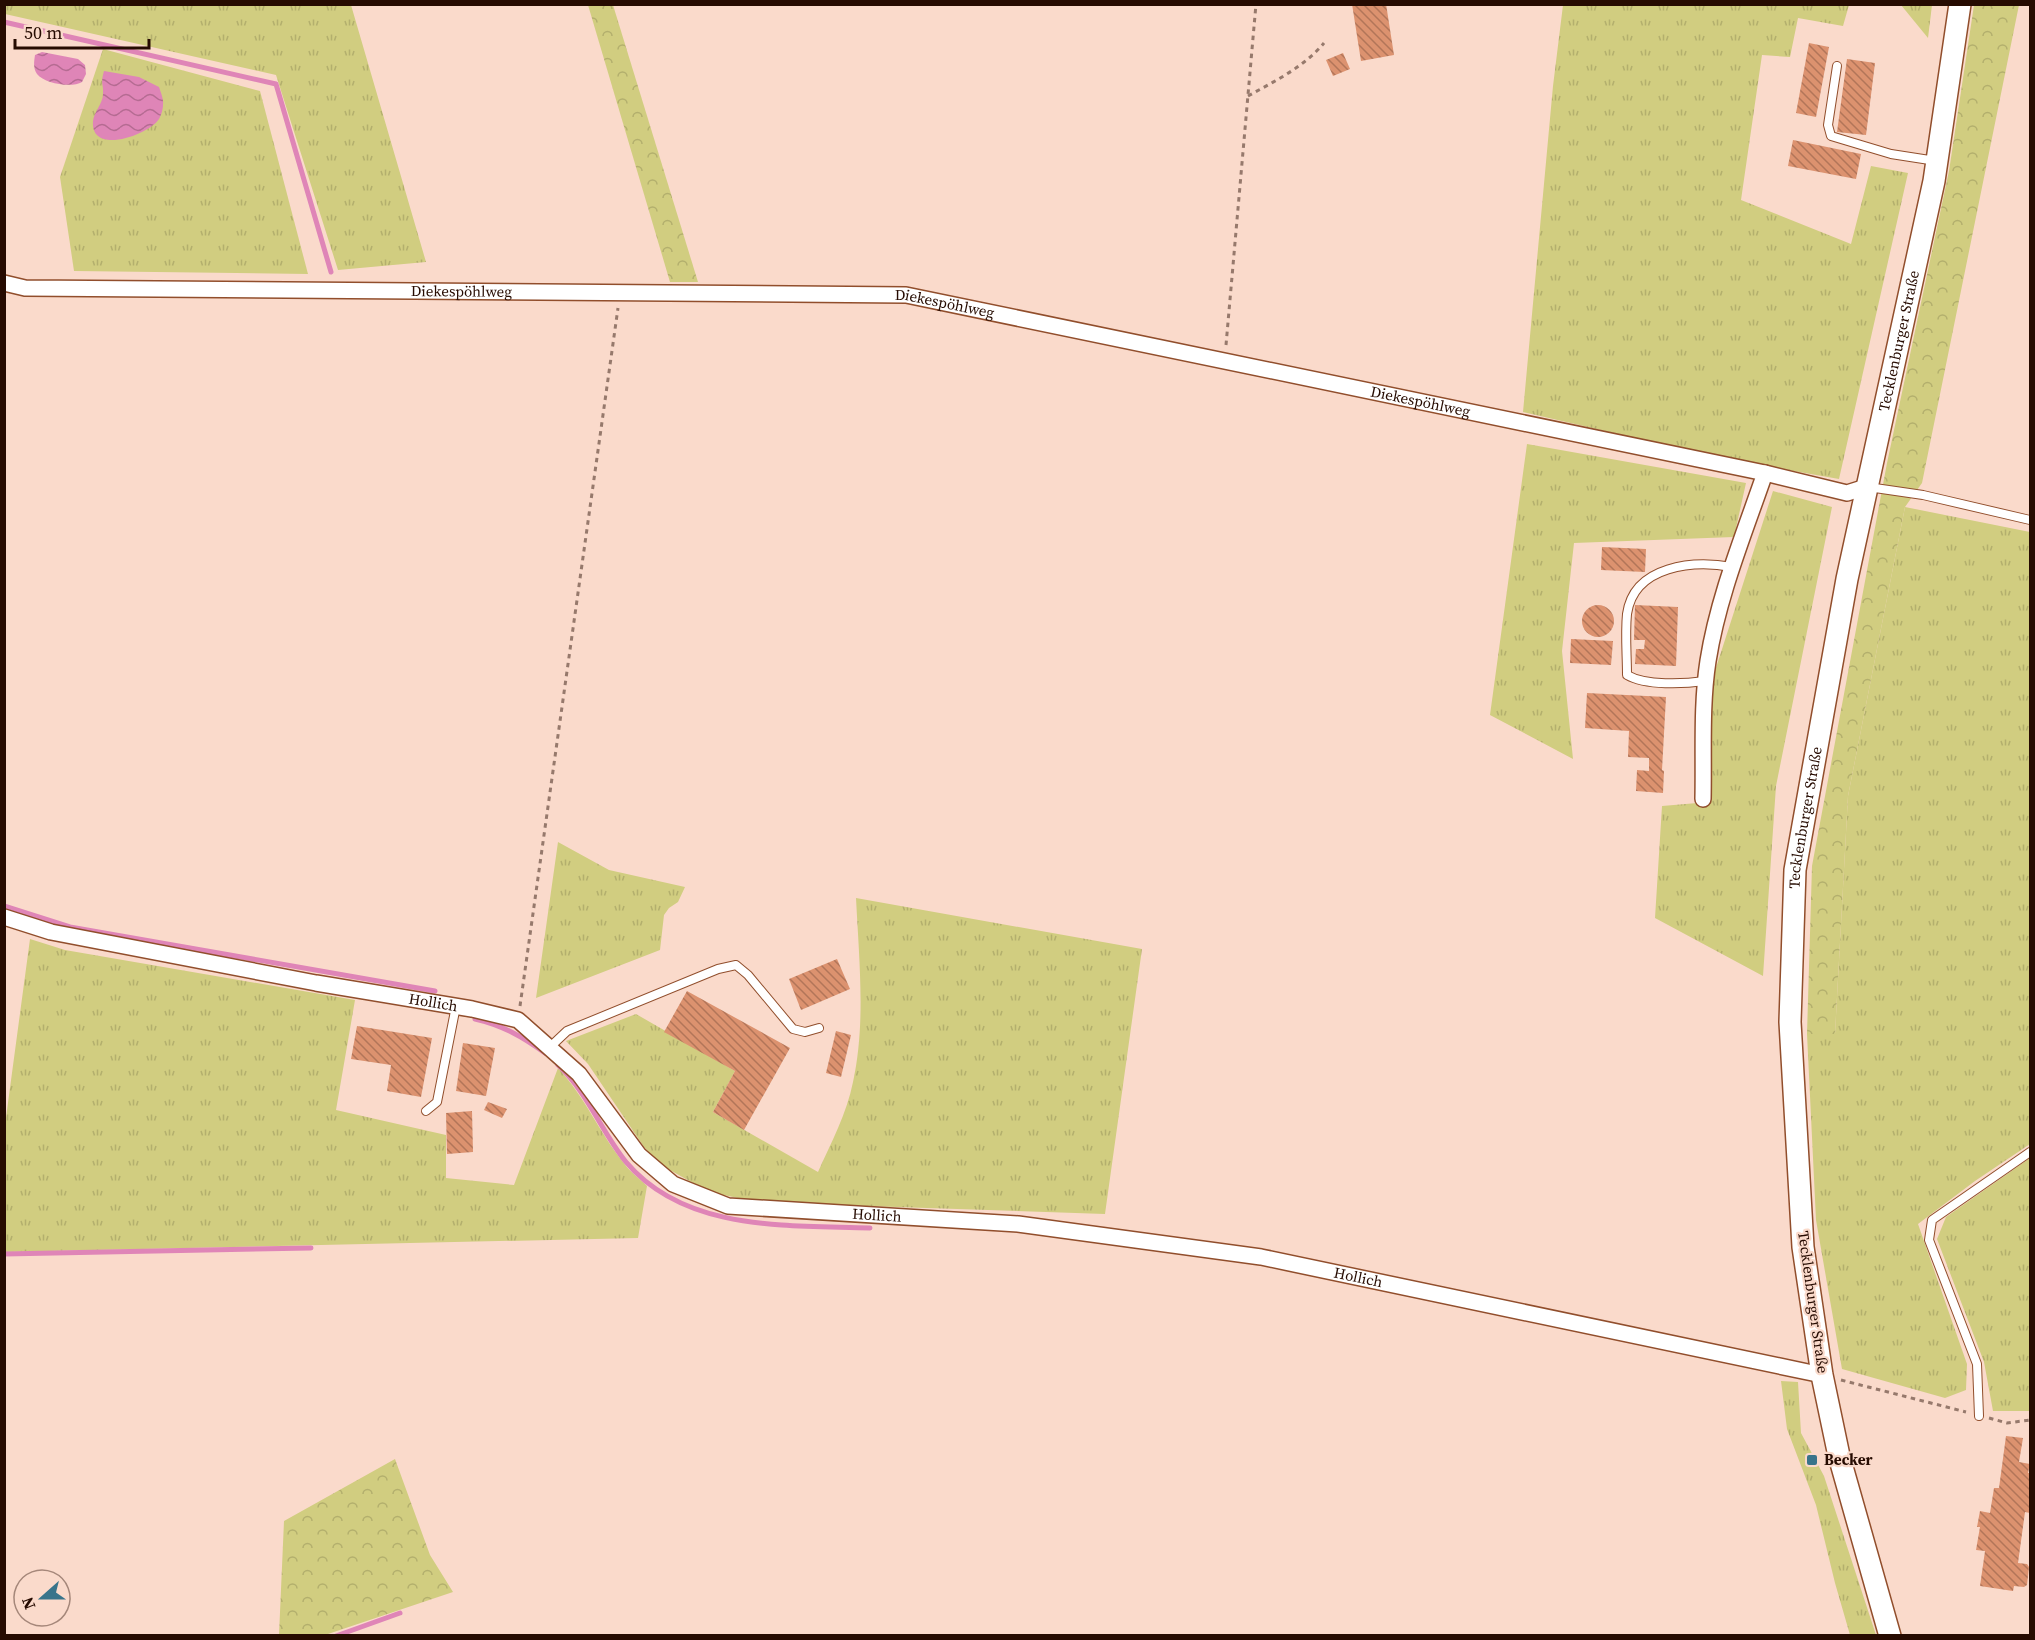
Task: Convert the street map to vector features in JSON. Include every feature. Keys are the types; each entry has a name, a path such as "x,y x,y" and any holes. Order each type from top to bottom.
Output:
{"main road":[{"name":"Tecklenburger Straße","path":"1890,1635 1839,1456 1822,1375 1803,1247 1790,1022 1795,870 1847,579 1934,181 1960,4"}],"street":[{"name":"Diekespöhlweg","path":"4,283 25,288 906,294 1765,473 1847,493 1866,487"},
{"path":"1703,798 1705,681 1714,632 1732,567 1765,473"},
{"name":"Hollich","path":"4,917 51,932 316,983 456,1006 518,1020 579,1074 639,1155 673,1184 728,1206 1018,1224 1261,1257 1822,1375"}],"lane":[{"path":"1837,66 1828,125 1831,136 1891,154 1937,161"},
{"path":"1866,487 1923,495 2031,520"},
{"path":"1705,681 1686,684 1635,679 1627,675 1627,613 1634,596 1645,580 1674,566 1711,563 1732,567"},
{"path":"549,1048 567,1031 718,969 736,965 748,975 793,1029 806,1032 819,1028"},
{"path":"426,1111 437,1102 456,1006"},
{"path":"1979,1416 1977,1364 1929,1240 1932,1220 2031,1152"}],"path":[{"path":"1225,359 1256,4"},
{"path":"1248,96 1282,77 1313,55 1324,43"},
{"path":"518,1020 620,291"},
{"path":"1822,1375 2007,1423 2031,1420"}],"green space":[{"path":"5,4 351,5 426,262 338,270 276,75 5,14"},
{"path":"588,5 613,5 698,282 670,282"},
{"path":"1563,5 1849,5 1843,26 1798,18 1790,57 1762,55 1741,200 1851,244 1871,166 1908,173 1839,479 1731,460 1523,412 1553,86"},
{"path":"1901,5 1932,5 1928,38"},
{"path":"1974,5 2019,5 1922,483 1905,507 1848,796 1835,1034 1807,1034 1812,866 1887,463 1949,171"},
{"path":"103,49 260,91 308,274 74,271 60,177"},
{"path":"1527,444 1746,483 1734,537 1574,543 1562,651 1573,759 1490,715"},
{"path":"1773,491 1832,507 1776,786 1763,976 1655,918 1662,806 1709,802 1713,677"},
{"path":"1905,507 2030,532 2030,1144 1975,1181 1918,1224 1967,1364 1966,1390 1945,1398 1842,1369 1816,1220 1807,1034 1835,1034 1848,796"},
{"path":"558,842 609,870 685,887 678,902 664,915 660,950 536,998"},
{"path":"856,898 1142,949 1105,1214 775,1203 709,1192 661,1165 644,1147 588,1064 566,1041 636,1014 735,1071 713,1112 818,1172 847,1105 857,1060 860,991"},
{"path":"30,939 65,950 355,1000 336,1110 446,1135 446,1178 514,1185 558,1068 568,1079 625,1165 647,1186 638,1238 5,1252 5,1125"},
{"path":"2030,1158 2030,1411 1993,1411 1984,1362 1937,1239 1946,1217"},
{"path":"1781,1381 1798,1382 1801,1433 1824,1476 1876,1635 1850,1635 1816,1505 1787,1429"},
{"path":"395,1459 430,1555 453,1592 325,1635 279,1635 284,1521"}],"water":[{"path":"42,52 78,59 85,65 86,74 82,82 72,85 52,83 37,74 34,67 35,55"},
{"path":"104,71 139,77 159,87 163,99 160,118 144,131 133,136 110,140 101,138 95,132 93,121 103,97"}],"building":[{"path":"1352,4 1386,4 1394,55 1361,61"},
{"path":"1809,43 1829,47 1816,117 1796,113"},
{"path":"1343,53 1350,69 1333,76 1326,60"},
{"path":"1847,59 1875,63 1866,135 1837,132"},
{"path":"1793,140 1861,154 1856,179 1788,166"},
{"path":"1602,547 1646,549 1645,572 1601,570"},
{"path":"1598,605 1609,610 1614,621 1609,632 1598,637 1587,632 1582,621 1587,610"},
{"path":"1635,605 1678,607 1676,666 1635,664 1636,649 1644,649 1645,640 1634,640"},
{"path":"1571,639 1613,641 1611,665 1570,663"},
{"path":"1587,693 1666,697 1663,793 1636,791 1637,770 1649,771 1649,758 1628,757 1629,731 1585,728"},
{"path":"837,959 850,989 801,1010 789,979"},
{"path":"687,991 790,1048 744,1130 713,1112 735,1071 664,1032"},
{"path":"357,1026 432,1038 421,1097 387,1091 391,1065 351,1059"},
{"path":"836,1031 851,1035 841,1077 826,1073"},
{"path":"463,1043 495,1048 486,1096 456,1091"},
{"path":"488,1102 507,1109 502,1118 484,1110"},
{"path":"472,1111 473,1152 447,1154 446,1113"},
{"path":"2006,1436 2023,1438 2019,1462 2030,1464 2028,1473 2030,1473 2030,1513 2025,1512 2018,1563 2027,1564 2029,1567 2027,1585 2014,1586 2013,1591 1980,1586 1985,1551 1976,1550 1980,1511 1990,1513 1994,1488 1999,1488"}],"waterway":[{"path":"4,22 276,84 331,272"},
{"path":"4,906 70,927 435,991"},
{"path":"475,1019 512,1032 545,1053"},
{"path":"558,1065 578,1088 626,1162 650,1185 677,1201 707,1213 739,1220 772,1224 870,1228"},
{"path":"4,1254 311,1248"},
{"path":"336,1636 400,1613"}],"place":[{"name":"Becker","path":"1812,1460"}]}
